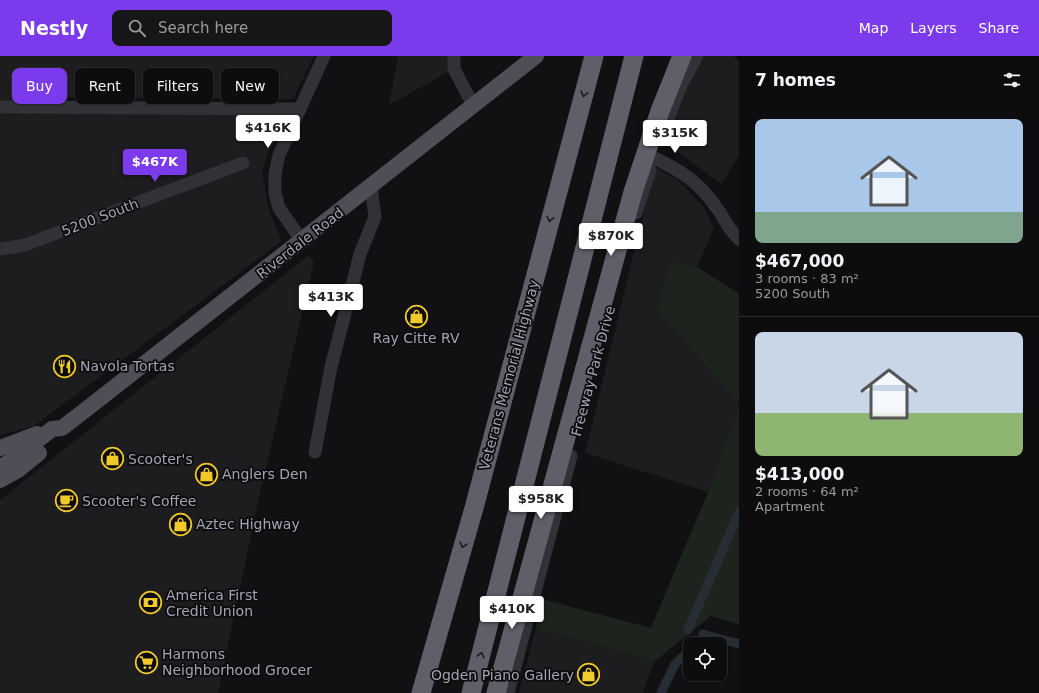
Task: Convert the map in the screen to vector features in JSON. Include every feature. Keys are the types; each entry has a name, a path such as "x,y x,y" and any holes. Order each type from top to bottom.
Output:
{"highway":[{"name":"Veterans Memorial Highway","path":"421,693 474,508 594,56"},
{"path":"471,693 634,56"},
{"path":"484,693 629,112 634,56"},
{"path":"496,693 633,192 660,111 682,56"}],"main road":[{"name":"Riverdale Road","path":"0,468 57,428 302,241 536,56"},
{"name":"Riverdale Road","path":"0,480 18,470 60,436 57,428"},
{"path":"0,448 57,428"},
{"path":"0,491 18,470"}],"street":[{"path":"302,241 279,208 275,193 275,174 279,156 324,56"},
{"path":"454,56 454,69 473,105"},
{"name":"Freeway Park Drive","path":"508,693 617,280 669,113 696,56"},
{"path":"0,107 300,109"},
{"path":"654,158 684,173 702,189 717,208 730,231 739,239"},
{"name":"5200 South","path":"0,249 25,245 243,163"},
{"path":"315,452 331,367 360,254 375,217 371,187"}],"shaded area":[{"path":"0,56 314,56 293,99 279,99 279,68 221,68 221,98 213,98 213,68 143,68 143,98 135,98 135,68 75,68 75,97 67,97 67,68 12,68 12,104 36,104 36,114 281,113 291,118 268,152 262,171 269,211 282,241 34,426 0,435"},
{"path":"398,56 454,56 454,69 389,105"},
{"path":"705,56 733,56 739,61 739,155 721,184 667,144 683,89"},
{"path":"655,167 679,181 703,206 714,228 697,267 671,262 739,401 739,406 708,492 585,453"},
{"path":"309,255 314,262 258,502 218,693 0,693 0,500"},
{"path":"671,261 697,267 739,294 739,401 657,311"},
{"path":"739,406 739,624 711,616 655,661 536,628 542,599 651,628 708,492"},
{"path":"536,628 655,661 642,693 519,693"}],"waterway":[{"path":"688,630 739,512"},
{"path":"703,634 714,637"},
{"path":"727,641 739,644"},
{"path":"661,693 675,664 683,657"}],"place":[{"name":"Ray Citte RV","path":"416,316"},
{"name":"Navola Tortas","path":"65,366"},
{"name":"Scooter's","path":"113,459"},
{"name":"Anglers Den","path":"207,474"},
{"name":"Scooter's Coffee","path":"67,501"},
{"name":"Aztec Highway","path":"181,524"},
{"name":"America First Credit Union","path":"151,603"},
{"name":"Harmons Neighborhood Grocer","path":"147,662"},
{"name":"Ogden Piano Gallery","path":"589,675"}]}
